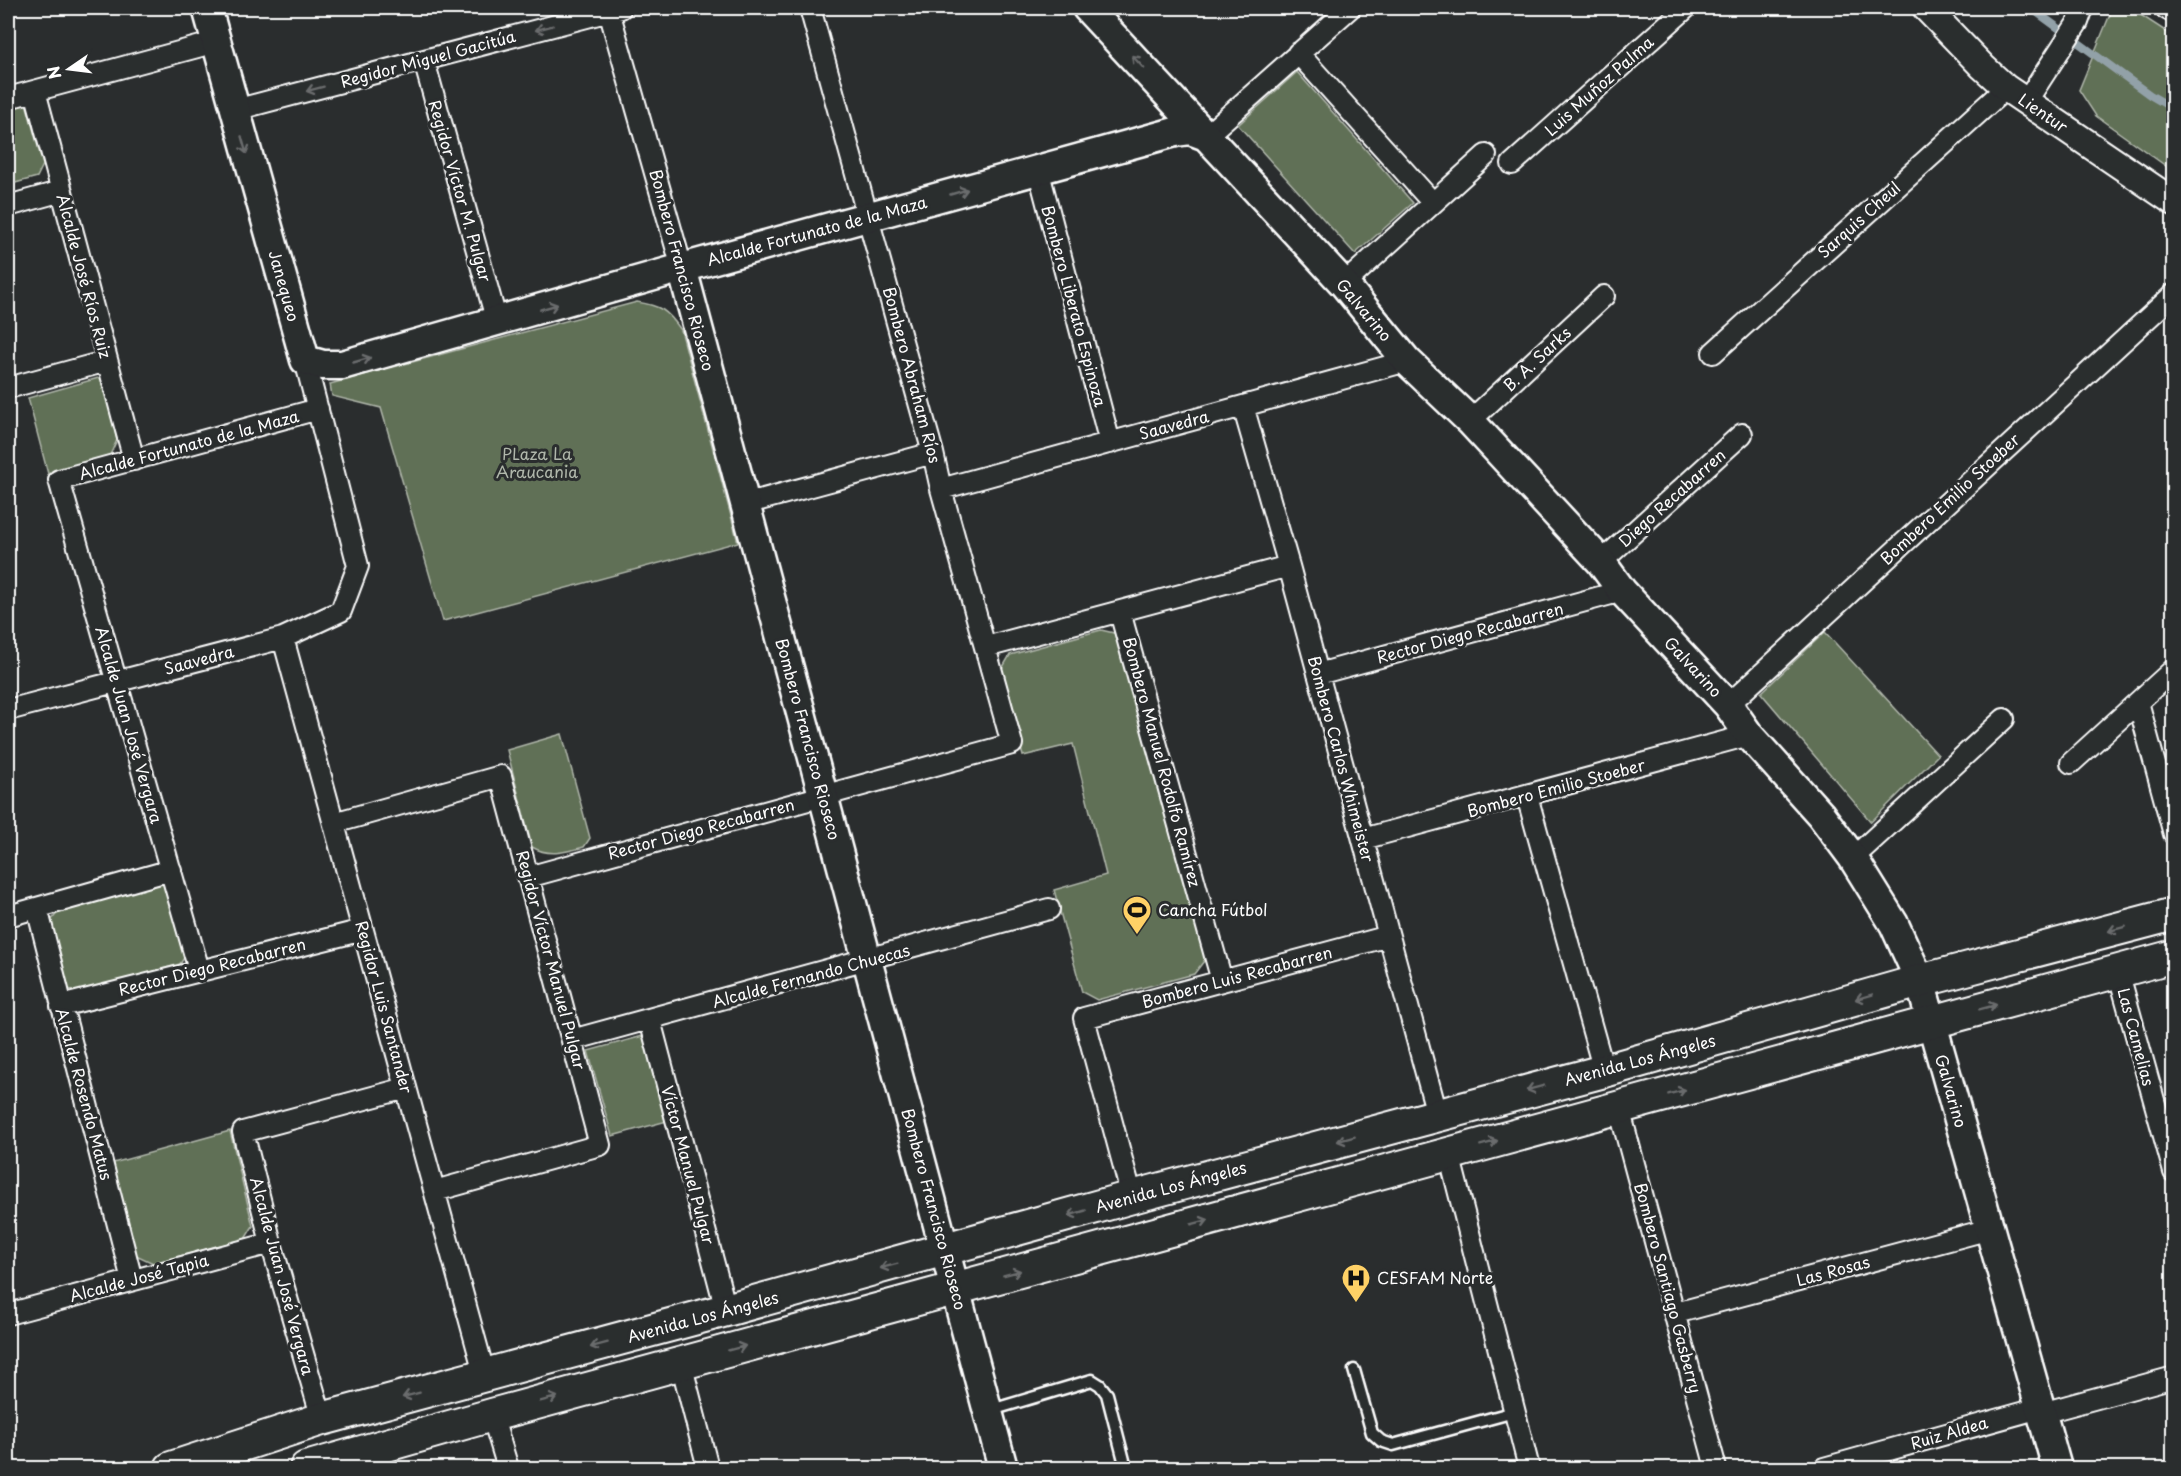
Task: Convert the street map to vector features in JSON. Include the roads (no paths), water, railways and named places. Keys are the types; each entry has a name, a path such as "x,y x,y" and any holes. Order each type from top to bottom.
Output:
{"main road":[{"name":"Janequeo","path":"207,8 305,360"},
{"name":"Galvarino","path":"1087,8 1344,284 1407,361 1470,421 1601,562 1622,591 1728,705 1749,735 1821,815 1853,858 1894,924 1920,981 2057,1468"},
{"name":"Alcalde Fortunato de la Maza","path":"1155,137 1173,127 1178,121 1175,105 1169,96"},
{"name":"Alcalde Fortunato de la Maza","path":"305,360 323,365 342,365 1155,137 1190,130 1206,136"},
{"name":"Bombero Francisco Rioseco","path":"682,268 1003,1468"},
{"name":"Avenida Los Ángeles","path":"171,1468 322,1419 945,1251 1132,1197 1437,1114 1604,1071 1920,981 2174,914"},
{"path":"306,1468 681,1363 2174,956"}],"street":[{"name":"Bombero Abraham Ríos","path":"810,8 870,217 941,489 1012,744"},
{"path":"1206,136 1350,8"},
{"name":"Luis Muñoz Palma","path":"1512,164 1686,8"},
{"name":"Lientur","path":"1926,8 1983,67 2016,95 2174,202"},
{"path":"2165,8 2174,13"},
{"name":"Regidor Miguel Gacitúa","path":"235,110 615,9"},
{"name":"Bombero Francisco Rioseco","path":"615,9 682,268"},
{"name":"Sarquis Cheul","path":"1713,353 2016,95 2064,45 2081,15"},
{"path":"8,98 216,42"},
{"path":"1298,53 1433,203"},
{"name":"Regidor Víctor M. Pulgar","path":"424,60 497,322"},
{"name":"Alcalde José Ríos Ruiz","path":"35,91 134,460"},
{"path":"1344,284 1486,155"},
{"name":"Bombero Liberato Espinoza","path":"1038,169 1110,442"},
{"path":"8,206 62,191"},
{"name":"Bombero Emilio Stoeber","path":"1728,705 2174,294"},
{"name":"B. A. Sarks","path":"1470,421 1604,296"},
{"name":"Janequeo","path":"305,360 358,566"},
{"path":"8,388 107,361"},
{"name":"Saavedra","path":"941,489 1407,361"},
{"name":"Bombero Carlos Whimeister","path":"1243,406 1289,566 1437,1114"},
{"name":"Alcalde Fortunato de la Maza","path":"59,480 318,410"},
{"name":"Diego Recabarren","path":"1601,562 1742,434"},
{"path":"745,504 933,453"},
{"name":"Alcalde Juan José Vergara","path":"59,480 199,970"},
{"name":"Saavedra","path":"8,710 283,638 341,611 358,566"},
{"path":"986,647 1289,566"},
{"name":"Rector Diego Recabarren","path":"1318,674 1622,591"},
{"name":"Bombero Manuel Rodolfo Ramírez","path":"1120,612 1222,981"},
{"name":"Regidor Luis Santander","path":"283,638 485,1376"},
{"path":"2071,763 2174,669"},
{"path":"2138,702 2174,834"},
{"path":"1853,858 2004,719"},
{"name":"Bombero Emilio Stoeber","path":"1363,840 1749,735"},
{"name":"Rector Diego Recabarren","path":"528,877 1012,744"},
{"name":"Regidor Víctor Manuel Pulgar","path":"334,823 501,776 600,1145 435,1191"},
{"path":"1527,796 1604,1071"},
{"path":"8,916 171,870"},
{"name":"Alcalde Rosendo Matus","path":"37,908 132,1280"},
{"name":"Alcalde Fernando Chuecas","path":"572,1040 1049,909"},
{"name":"Rector Diego Recabarren","path":"61,1005 363,930"},
{"name":"Bombero Luis Recabarren","path":"1132,1197 1084,1018 1389,936"},
{"name":"Las Camelias","path":"2118,971 2174,1172"},
{"name":"Víctor Manuel Pulgar","path":"650,1020 726,1310"},
{"name":"Alcalde Juan José Vergara","path":"322,1419 271,1243 243,1132 406,1088"},
{"name":"Bombero Santiago Gasberry","path":"1619,1107 1716,1468"},
{"path":"1449,1154 1529,1468"},
{"name":"Las Rosas","path":"1676,1313 1990,1229"},
{"name":"Alcalde José Tapia","path":"8,1314 271,1243"},
{"path":"681,1363 708,1468"},
{"name":"Ruiz Aldea","path":"1824,1468 1864,1463 2041,1411 2174,1377"},
{"path":"492,1415 508,1468"}],"lane":[{"path":"1354,1370 1372,1433 1381,1441 1393,1445 1514,1412"},
{"path":"988,1411 1092,1380 1100,1385 1107,1394 1126,1468"}],"waterway":[{"path":"2031,8 2150,95 2174,109"}],"place":[{"name":"Cancha Fútbol","path":"1137,936"},
{"name":"CESFAM Norte","path":"1356,1304"}],"park label":[{"name":"PLaza La Araucania","path":"537,463"}]}
